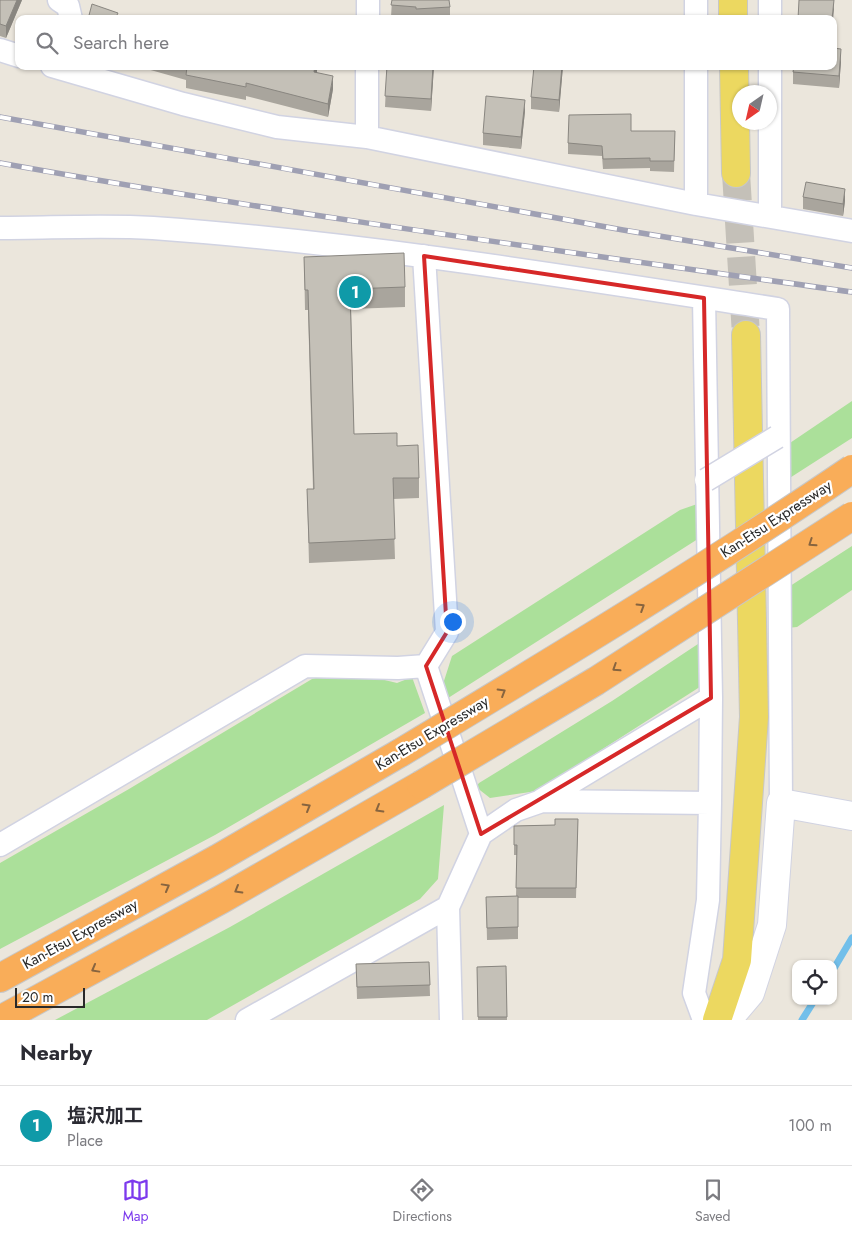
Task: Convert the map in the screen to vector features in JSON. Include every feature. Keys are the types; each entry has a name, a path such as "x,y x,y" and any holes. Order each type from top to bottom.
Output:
{"highway":[{"name":"Kan-Etsu Expressway","path":"0,978 217,859 578,647 766,527 852,469"},
{"path":"0,1020 222,899 421,785 596,681 852,516"}],"main road":[{"path":"733,0 733,15"},
{"path":"734,70 736,173"},
{"path":"717,1020 737,960 754,717 746,335"},
{"path":"727,1020 750,992 772,926 781,804 852,816"}],"street":[{"path":"59,0 68,6 70,15"},
{"path":"368,0 368,15"},
{"path":"696,0 696,15"},
{"path":"770,0 770,15"},
{"path":"0,50 15,55"},
{"path":"367,70 367,138"},
{"path":"696,70 696,204"},
{"path":"770,70 770,216"},
{"path":"82,71 183,104 277,127 367,138 696,204 852,231"},
{"path":"0,228 152,228 424,256 778,309 777,437 781,804"},
{"path":"424,256 447,632 426,666 481,834"},
{"path":"704,298 711,698 710,803 708,900 694,993 704,1020"},
{"path":"706,480 777,437"},
{"path":"0,845 305,666 398,668 426,666"},
{"path":"451,1020 448,907 481,834 516,810 542,801 711,698"},
{"path":"542,801 710,803"},
{"path":"247,1020 448,907"}],"highlighted area":[{"path":"424,256 704,298 711,698 481,834 426,666 447,632"}],"green space":[{"path":"852,401 852,438 785,481 784,447"},
{"path":"700,503 701,537 445,700 443,684 452,656 680,510"},
{"path":"852,546 852,590 797,627 787,628 787,588"},
{"path":"704,640 706,683 537,791 490,798 476,787 479,783 612,701"},
{"path":"337,672 364,675 397,683 412,677 425,713 215,835 0,949 0,863 129,789 312,679"},
{"path":"444,805 438,879 420,899 207,1020 55,1020 230,927"}],"building":[{"path":"0,0 17,0 6,26 0,24"},
{"path":"392,0 449,0 450,7 416,9 416,7 391,5"},
{"path":"799,0 834,0 832,15 798,15"},
{"path":"92,4 118,13 117,15 89,15"},
{"path":"837,48 841,49 839,76 793,72 793,70 837,70"},
{"path":"187,70 314,70 314,72 333,76 328,104 246,83 246,87 186,75"},
{"path":"387,70 433,70 431,99 385,96"},
{"path":"534,70 562,70 559,100 531,97"},
{"path":"486,96 525,100 521,137 483,133"},
{"path":"631,114 631,131 675,131 674,161 650,161 650,158 603,159 602,146 568,143 569,115"},
{"path":"806,182 845,189 843,204 803,197"},
{"path":"404,253 405,287 350,289 354,434 397,433 397,446 418,445 419,478 393,478 395,539 309,543 307,489 314,489 308,290 305,290 304,257"},
{"path":"555,819 578,819 576,888 516,888 517,845 514,845 514,826 555,825"},
{"path":"518,896 518,927 487,928 486,897"},
{"path":"429,962 430,985 357,987 356,964"},
{"path":"506,966 507,1017 478,1017 477,967"}],"waterway":[{"path":"837,963 852,938"},
{"path":"802,1020 811,1005"}],"tunnel":[{"path":"736,173 746,335"}],"railway":[{"path":"0,117 623,230 852,268"},
{"path":"0,163 319,216 852,292"}],"place":[{"name":"塩沢加工","path":"355,292"}]}
